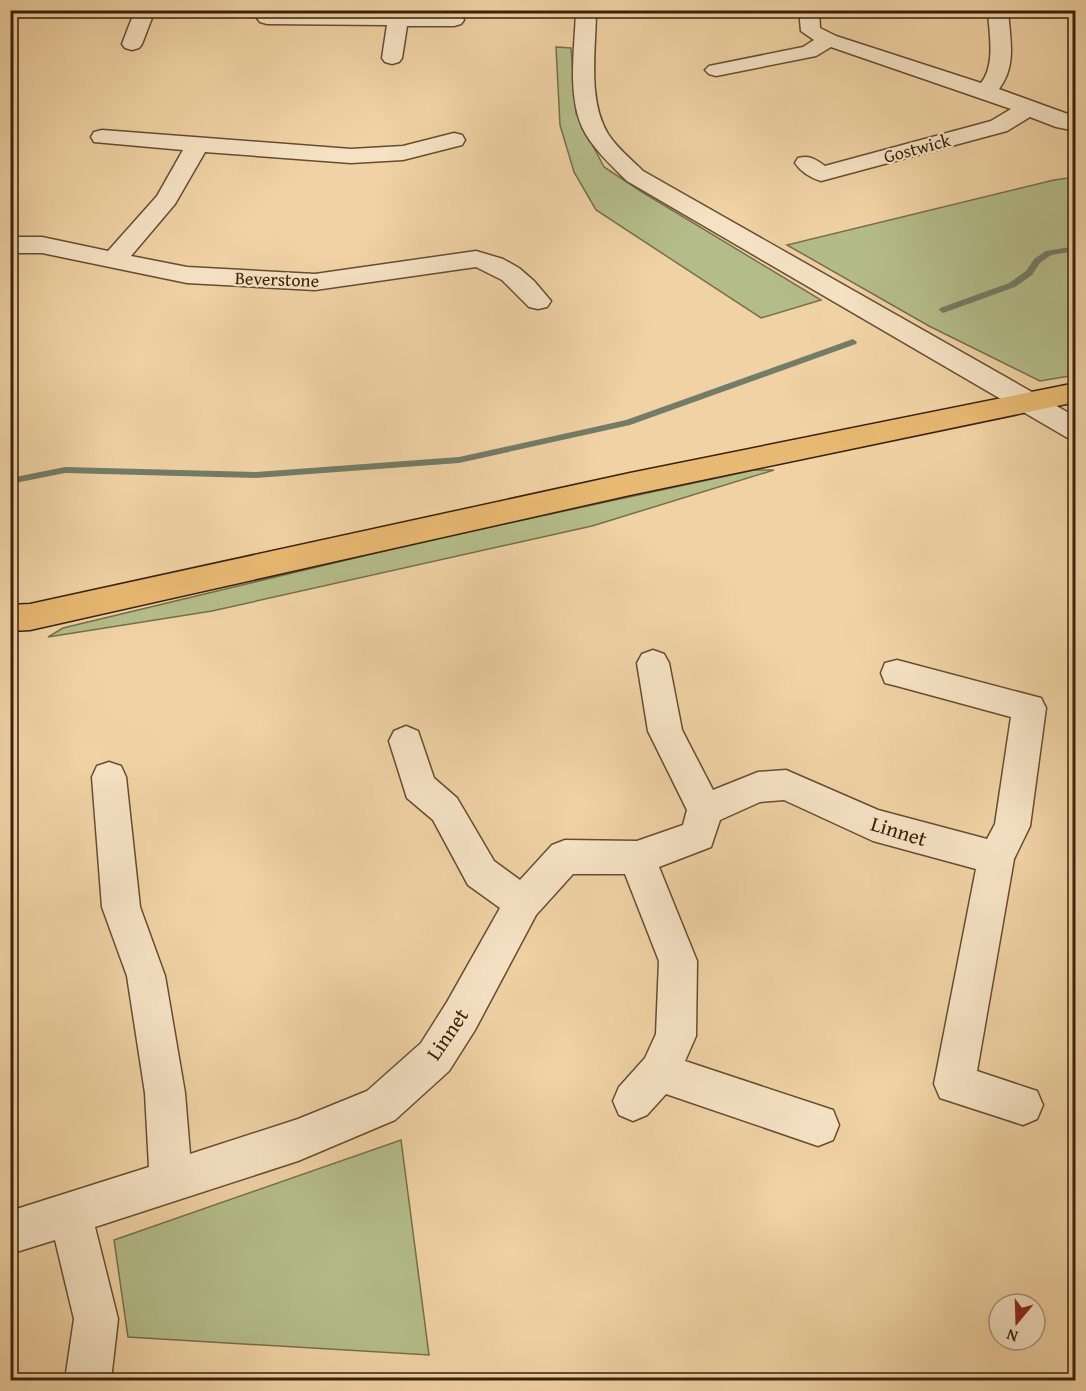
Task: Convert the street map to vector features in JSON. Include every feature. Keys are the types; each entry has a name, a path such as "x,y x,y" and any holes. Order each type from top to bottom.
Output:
{"main road":[{"path":"17,621 618,486 1076,392"}],"street":[{"path":"132,44 145,10"},
{"path":"586,10 586,104 594,127 609,151 635,176 843,299 1076,430"},
{"path":"809,10 811,31 829,40 986,92 1064,122 1076,124"},
{"path":"986,92 998,76 1001,62 998,10"},
{"path":"392,58 398,15"},
{"path":"267,18 398,15 454,20"},
{"path":"715,70 809,52 829,40"},
{"name":"Gostwick","path":"806,163 821,174 999,126 1027,109"},
{"path":"102,137 351,156 403,153 454,141"},
{"path":"114,260 167,199 197,145"},
{"name":"Beverstone","path":"10,245 42,245 187,275 315,282 476,259 500,267 520,281 538,301"},
{"path":"653,663 665,731 705,810"},
{"path":"897,673 1029,708 1012,826 996,858 954,1084 1023,1105"},
{"path":"406,741 419,787 444,809 482,873 523,903"},
{"path":"109,777 121,907 146,976 165,1093 171,1182"},
{"name":"Linnet","path":"10,1233 298,1140 381,1106 435,1057 461,1016 523,903 565,857 637,858 698,836 705,810 758,787 786,784 873,825 996,858"},
{"path":"633,1101 659,1072 676,1035 678,961 637,858"},
{"path":"659,1072 818,1125"},
{"path":"70,1212 96,1319 88,1380"}],"green space":[{"path":"556,47 571,48 576,113 604,167 821,300 761,318 596,210 574,172 560,125"},
{"path":"1075,177 1075,375 1040,381 929,326 787,245 1054,180"},
{"path":"754,470 774,470 592,526 212,611 48,637 63,628 421,542"},
{"path":"401,1140 429,1355 128,1337 114,1240"}],"waterway":[{"path":"943,310 1012,285 1029,273 1037,261 1049,253 1076,248"},
{"path":"10,481 65,470 256,475 459,460 627,423 853,342"}]}
